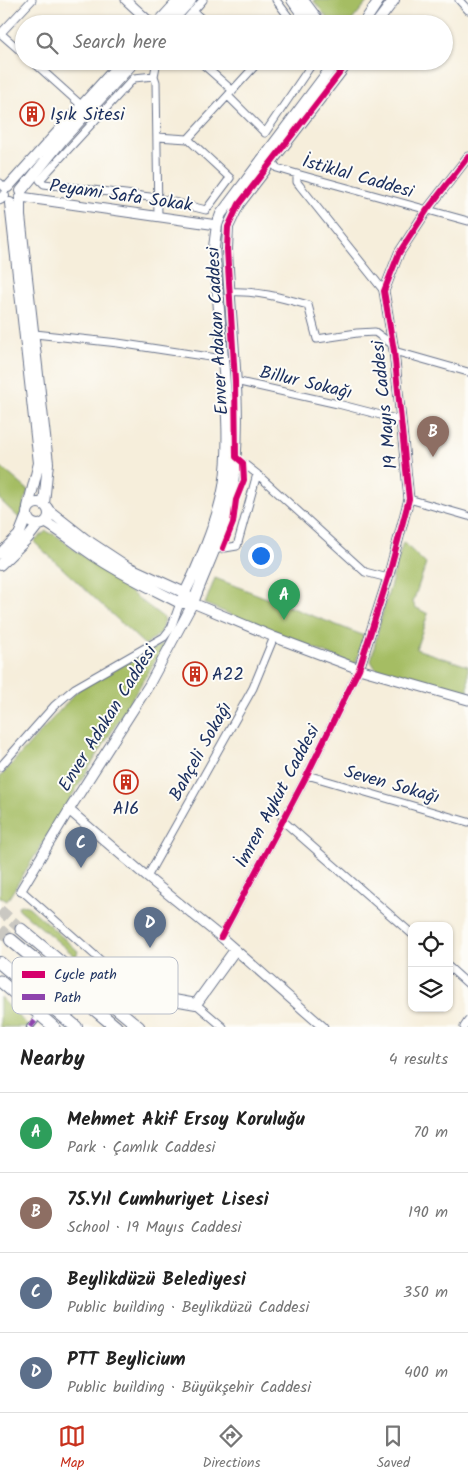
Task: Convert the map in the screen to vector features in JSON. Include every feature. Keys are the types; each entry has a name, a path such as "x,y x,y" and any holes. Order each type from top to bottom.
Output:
{"highway":[{"path":"11,940 32,957"},
{"path":"0,962 12,972"},
{"path":"61,1014 76,1027"},
{"path":"100,1014 116,1027"}],"main road":[{"path":"165,15 179,0"},
{"path":"177,15 191,0"},
{"path":"292,0 303,15"},
{"path":"303,0 314,15"},
{"path":"369,15 379,0"},
{"path":"383,15 394,0"},
{"path":"0,554 19,535 28,511 39,463 10,194 81,105 114,70"},
{"path":"10,194 64,139 127,70"},
{"name":"Enver Adakan Caddesi","path":"180,603 213,526 224,487 227,448 223,359 214,250 217,225 221,214 329,70"},
{"name":"Enver Adakan Caddesi","path":"193,603 231,498 236,460 235,380 227,249 228,227 239,204 341,70"},
{"path":"0,565 49,516 46,507 48,463 35,334 20,216 10,194"},
{"path":"217,225 228,227"},
{"path":"28,511 37,503 46,507 85,539 126,566 185,593 193,603"},
{"path":"28,511 32,523 42,523 66,534 97,558 115,569 180,603 193,603"},
{"path":"21,929 55,957"},
{"path":"178,1001 196,1004 236,950"},
{"path":"0,981 12,991"},
{"path":"39,1014 54,1027"},
{"path":"124,1014 139,1027"}],"street":[{"path":"18,15 32,0"},
{"path":"126,0 142,15"},
{"path":"190,15 203,0"},
{"path":"276,0 287,15"},
{"path":"459,0 468,10"},
{"path":"193,11 197,15"},
{"path":"15,18 0,34 15,46"},
{"path":"42,70 81,105"},
{"path":"155,70 158,216"},
{"path":"208,70 264,133 308,70"},
{"path":"188,139 251,70"},
{"path":"154,76 134,78 40,180 44,184 158,198 206,210 230,178 188,139 157,137"},
{"path":"297,174 297,182 384,291 399,253 427,210 468,157"},
{"name":"İstiklal Caddesi","path":"272,162 277,168 468,221"},
{"name":"Peyami Safa Sokak","path":"10,194 217,225"},
{"path":"229,292 238,291 285,298 308,305 317,339 375,332 393,348 468,372"},
{"name":"19 Mayıs Caddesi","path":"359,668 388,578 409,499 393,348 384,291"},
{"path":"35,334 118,343 223,359"},
{"name":"Billur Sokağı","path":"235,380 400,420"},
{"path":"236,460 257,474 366,572 388,578"},
{"path":"213,550 237,546 257,474"},
{"path":"409,499 468,516"},
{"path":"0,767 54,706 75,688 164,637 171,628 180,603"},
{"path":"193,603 274,637 359,668 468,700"},
{"name":"Enver Adakan Caddesi","path":"21,890 69,810 149,685 193,603"},
{"name":"Bahçeli Sokağı","path":"146,877 253,688 274,637"},
{"name":"İmren Aykut Caddesi","path":"221,937 307,775 359,668"},
{"name":"Seven Sokağı","path":"307,775 468,822"},
{"path":"69,810 146,877 221,937 323,1027"},
{"path":"282,820 408,930"},
{"path":"21,890 97,957"},
{"path":"453,971 468,984"},
{"path":"196,1004 223,1027"},
{"path":"30,1027 36,1021"},
{"path":"464,1027 468,1021"}],"green space":[{"path":"313,0 369,0 356,15 325,15"},
{"path":"0,466 28,490 20,519 0,500"},
{"path":"46,531 57,536 164,618 161,633 145,645 34,542"},
{"path":"403,542 426,564 413,602 415,607 428,614 416,649 468,666 468,695 376,669 371,661"},
{"path":"215,578 365,636 355,665 205,604"},
{"path":"167,642 7,901 0,897 0,777 80,688"},
{"path":"18,906 28,906 78,951 76,957 19,909"},
{"path":"0,997 12,1009 12,1014 16,1014 29,1027 0,1027"}],"tunnel":[{"path":"0,910 21,929"},
{"path":"0,930 11,940"}],"marked path":[{"path":"30,1027 35,1021"}],"cycle path":[{"path":"223,548 233,523 236,500 244,480 243,463 236,457 235,381 227,249 228,227 239,204 342,70"},
{"path":"221,937 307,775 359,669 388,578 409,499 394,351 384,291 399,253 427,210 468,157"}],"place":[{"name":"Işık Sitesi","path":"32,114"},
{"name":"75.Yıl Cumhuriyet Lisesi","path":"433,457"},
{"name":"Mehmet Akif Ersoy Koruluğu","path":"284,620"},
{"name":"A22","path":"195,674"},
{"name":"A16","path":"126,782"},
{"name":"Beylikdüzü Belediyesi","path":"81,868"},
{"name":"PTT Beylicium","path":"150,948"}]}
